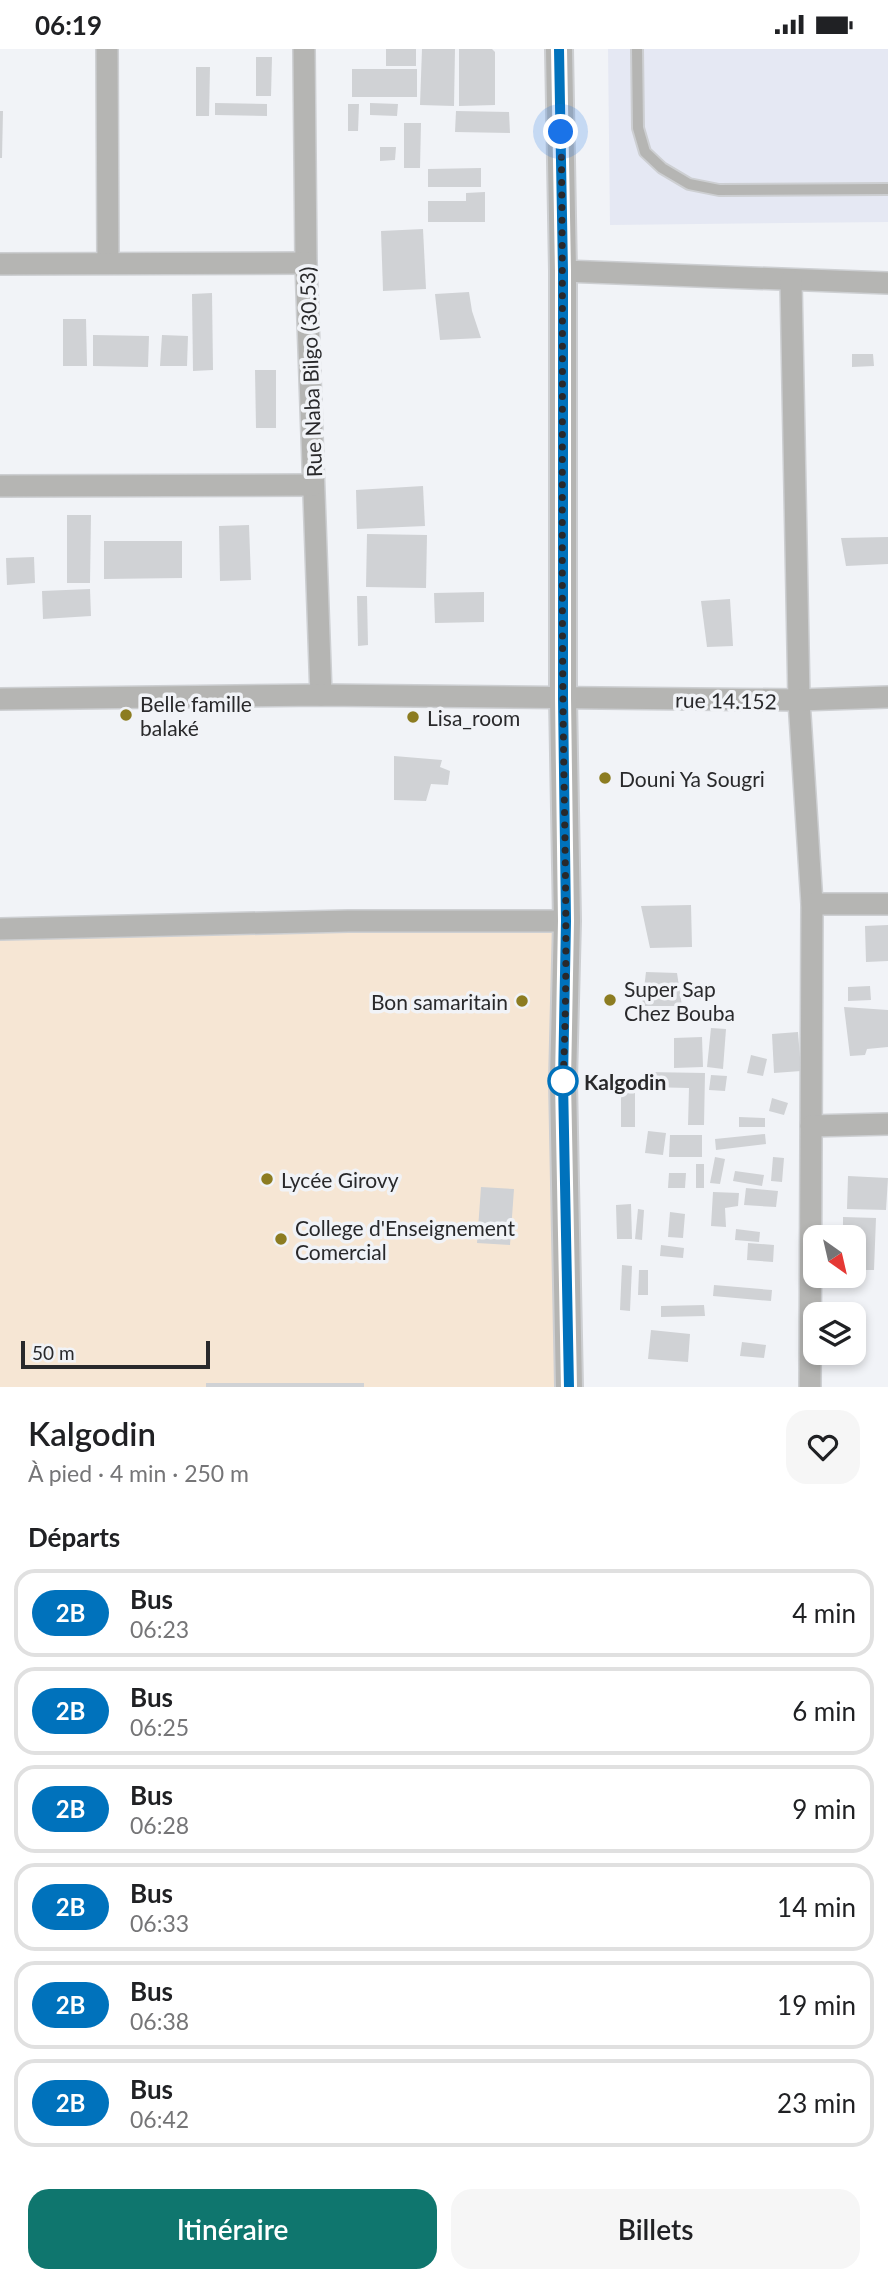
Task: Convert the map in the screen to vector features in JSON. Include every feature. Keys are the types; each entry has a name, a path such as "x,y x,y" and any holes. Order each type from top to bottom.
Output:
{"street":[{"path":"107,49 108,263"},
{"name":"Rue Naba Bilgo (30.53)","path":"304,49 306,263 321,695"},
{"path":"559,49 563,271 566,921 563,1081 569,1387"},
{"path":"0,264 306,263"},
{"path":"563,271 888,283"},
{"path":"791,281 799,701 812,904 810,1387"},
{"path":"0,486 313,485"},
{"name":"rue 14.152","path":"0,699 321,695 799,701 888,697"},
{"path":"812,904 888,904"},
{"path":"0,929 348,921 566,921"},
{"path":"811,1126 888,1124"}],"lane":[{"path":"637,49 638,128 645,152 662,168 689,184 719,190 888,189"}],"shaded area":[{"path":"608,49 888,49 888,222 610,225"},
{"name":"College d'Enseignement Comercial","path":"567,919 562,1387 0,1387 0,932"}],"building":[{"path":"386,49 416,49 416,66 386,66"},
{"path":"422,49 455,49 454,106 420,105"},
{"path":"459,49 492,49 495,52 495,105 459,106"},
{"path":"256,57 272,57 271,96 256,96"},
{"path":"196,67 210,67 209,116 196,116"},
{"path":"352,69 417,69 417,97 352,97"},
{"path":"215,103 267,104 267,116 215,115"},
{"path":"370,103 398,104 397,116 370,115"},
{"path":"348,104 359,104 358,131 348,131"},
{"path":"0,111 3,111 2,158 0,158"},
{"path":"456,111 509,112 510,133 455,132"},
{"path":"404,123 421,123 420,168 404,168"},
{"path":"380,147 396,147 395,160 380,161"},
{"path":"481,168 481,187 428,187 428,169"},
{"path":"485,192 485,222 428,222 428,201 466,201 466,193"},
{"path":"423,229 426,289 383,291 381,231"},
{"path":"469,292 481,338 440,340 435,294"},
{"path":"212,293 213,370 193,371 192,294"},
{"path":"63,319 86,319 87,366 63,366"},
{"path":"93,335 149,336 148,367 93,366"},
{"path":"162,335 188,336 187,366 160,366"},
{"path":"852,354 873,354 874,366 852,367"},
{"path":"255,370 276,370 276,428 256,428"},
{"path":"423,486 425,526 357,529 356,490"},
{"path":"67,515 91,515 90,583 67,583"},
{"path":"249,525 251,580 220,581 219,526"},
{"path":"367,534 427,535 426,588 366,587"},
{"path":"888,537 888,564 846,566 841,538"},
{"path":"104,541 182,541 182,578 104,579"},
{"path":"34,557 35,583 7,585 6,558"},
{"path":"90,589 91,616 43,619 42,591"},
{"path":"484,592 484,622 435,623 434,593"},
{"path":"357,596 367,596 368,645 358,646"},
{"path":"730,599 733,646 707,647 701,601"},
{"path":"394,756 442,760 440,767 450,771 448,785 431,784 426,801 394,800"},
{"path":"691,905 692,947 650,948 641,906"},
{"path":"888,925 888,961 866,962 865,926"},
{"path":"646,972 677,973 682,1006 642,1006"},
{"path":"870,986 871,1000 848,1001 848,987"},
{"path":"844,1007 888,1010 888,1047 867,1049 865,1055 850,1056"},
{"path":"711,1028 726,1029 723,1069 707,1067"},
{"path":"798,1032 801,1071 774,1073 772,1034"},
{"path":"702,1037 703,1067 674,1068 674,1038"},
{"path":"751,1055 767,1059 763,1076 747,1073"},
{"path":"647,1072 705,1073 704,1125 688,1125 689,1088 647,1087"},
{"path":"711,1075 727,1076 725,1091 709,1090"},
{"path":"621,1078 635,1078 635,1127 621,1127"},
{"path":"772,1098 788,1103 784,1115 769,1111"},
{"path":"739,1117 765,1118 765,1127 739,1127"},
{"path":"648,1131 666,1133 663,1155 645,1153"},
{"path":"765,1134 766,1144 716,1150 715,1139"},
{"path":"670,1135 702,1135 702,1157 669,1157"},
{"path":"715,1157 725,1159 720,1184 710,1183"},
{"path":"773,1157 784,1158 782,1182 771,1181"},
{"path":"696,1164 704,1164 704,1188 696,1188"},
{"path":"735,1171 764,1175 762,1186 733,1181"},
{"path":"669,1173 686,1173 685,1188 668,1188"},
{"path":"848,1176 888,1178 886,1210 847,1209"},
{"path":"481,1187 514,1189 510,1245 477,1243"},
{"path":"746,1188 778,1191 776,1207 744,1205"},
{"path":"713,1192 739,1193 738,1206 725,1208 726,1227 711,1226"},
{"path":"631,1204 632,1239 617,1239 616,1205"},
{"path":"638,1209 644,1210 642,1240 635,1239"},
{"path":"670,1212 685,1214 683,1238 668,1237"},
{"path":"843,1217 876,1218 874,1270 866,1270 866,1225 843,1225"},
{"path":"736,1229 760,1232 759,1242 735,1240"},
{"path":"748,1243 774,1245 773,1262 747,1260"},
{"path":"661,1245 684,1248 683,1258 660,1256"},
{"path":"622,1265 632,1266 630,1311 620,1310"},
{"path":"639,1270 648,1270 648,1295 638,1295"},
{"path":"714,1285 772,1290 771,1301 713,1296"},
{"path":"704,1305 705,1316 661,1317 661,1306"},
{"path":"651,1330 690,1334 688,1362 648,1359"},
{"path":"742,1342 766,1345 764,1358 740,1356"},
{"path":"206,1383 364,1383 364,1387 206,1387"}],"bus line":[{"name":"2B","path":"559,49 563,271 566,921 563,1081 569,1387"}],"place":[{"name":"Belle famille balaké","path":"126,715"},
{"name":"Lisa_room","path":"413,717"},
{"name":"Douni Ya Sougri","path":"605,778"},
{"name":"Super Sap Chez Bouba","path":"610,1000"},
{"name":"Bon samaritain","path":"522,1001"},
{"name":"Kalgodin","path":"563,1081"},
{"name":"Lycée Girovy","path":"267,1179"},
{"name":"College d'Enseignement Comercial","path":"281,1239"}],"route":[{"path":"561,132 566,921 563,1081"}]}
